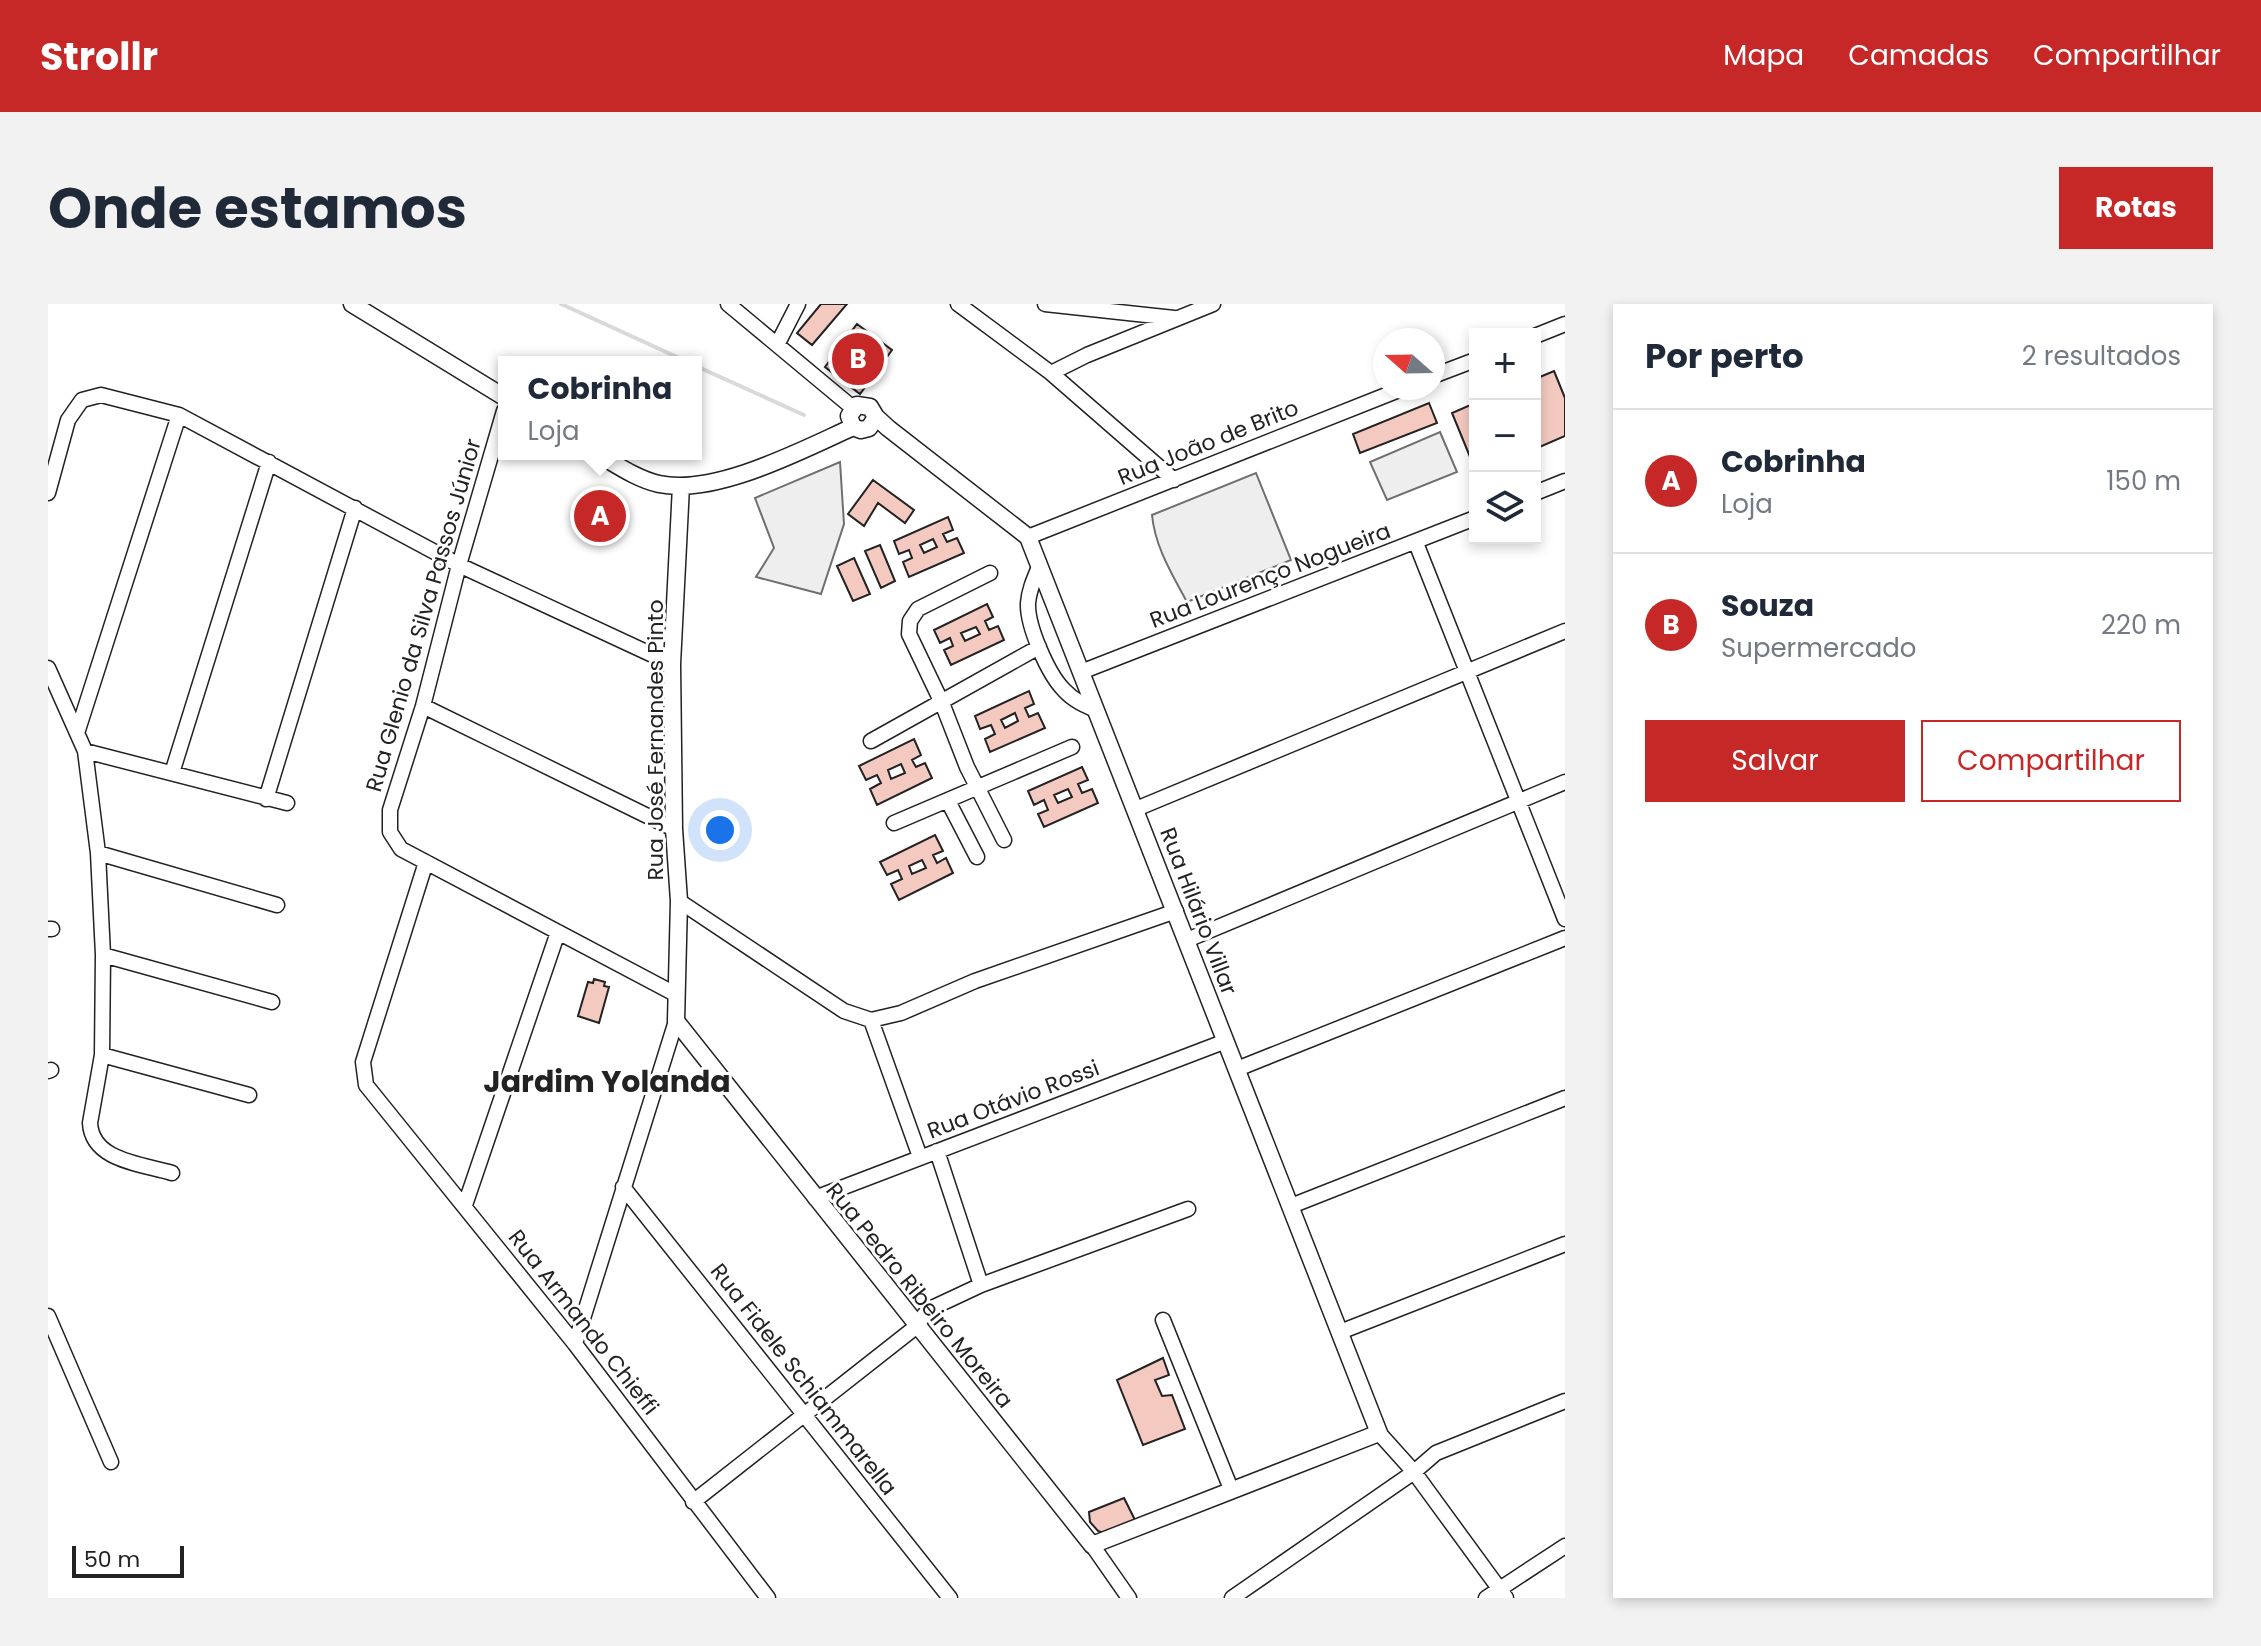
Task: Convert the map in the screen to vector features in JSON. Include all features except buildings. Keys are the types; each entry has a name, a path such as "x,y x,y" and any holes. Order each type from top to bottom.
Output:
{"street":[{"path":"352,304 498,393"},
{"path":"728,304 853,408"},
{"path":"778,343 798,304"},
{"path":"958,304 1051,373 1174,480"},
{"path":"1045,304 1178,319"},
{"path":"1051,373 1087,355 1213,304"},
{"path":"1541,334 1565,324"},
{"path":"1445,371 1469,362"},
{"path":"48,493 68,420 82,400 101,395 179,415 459,565 672,664"},
{"name":"Rua João de Brito","path":"1028,537 1374,400"},
{"path":"853,408 866,405 873,410 876,417 1028,537"},
{"path":"853,408 849,416 853,427"},
{"path":"78,730 179,415"},
{"path":"609,460 659,484 681,486 758,469 853,427 865,430 872,426 876,417"},
{"name":"Rua Glenio da Silva Passos Júnior","path":"498,432 459,565 423,706 390,810 390,832 401,849 677,995"},
{"path":"172,773 269,462"},
{"path":"1541,491 1565,481"},
{"name":"Rua José Fernandes Pinto","path":"676,1021 679,901 674,829 672,664 681,486"},
{"path":"266,799 355,508"},
{"name":"Rua Lourenço Nogueira","path":"1081,672 1469,521"},
{"name":"Rua Hilário Villar","path":"1028,537 1379,1433 1414,1472 1503,1593"},
{"path":"1416,543 1565,919"},
{"path":"1039,567 1031,586 1028,605 1039,647 1062,689 1096,710"},
{"path":"990,573 918,609 910,621 909,634 942,703 977,789 1004,840"},
{"path":"1136,809 1565,631"},
{"path":"871,741 1039,647"},
{"path":"48,668 85,751 98,853 103,955 102,1055 90,1123 91,1134 95,1143 109,1154 172,1173"},
{"path":"423,706 674,829"},
{"path":"894,823 1072,747"},
{"path":"85,751 287,803"},
{"path":"1187,940 1565,782"},
{"path":"948,801 977,857"},
{"path":"98,853 277,905"},
{"name":"Rua Armando Chieffi","path":"426,862 367,1050 363,1075 366,1085 575,1344 768,1598"},
{"path":"679,901 831,1003 871,1020 901,1013 975,981 1176,911"},
{"path":"465,1205 558,932"},
{"path":"1237,1069 1565,938"},
{"path":"103,955 272,1002"},
{"path":"871,1020 920,1157"},
{"path":"575,1344 676,1021"},
{"name":"Rua Pedro Ribeiro Moreira","path":"676,1021 1092,1545 1129,1598"},
{"name":"Rua Otávio Rossi","path":"815,1198 1226,1041"},
{"path":"102,1055 249,1095"},
{"path":"1291,1206 1565,1098"},
{"path":"937,1151 981,1285"},
{"name":"Rua Fidele Schiammarella","path":"623,1187 950,1598"},
{"path":"693,1502 917,1326 934,1307 981,1285 1188,1209"},
{"path":"1340,1332 1565,1244"},
{"path":"48,1316 111,1462"},
{"path":"1163,1320 1231,1489"},
{"path":"1232,1598 1414,1472 1436,1453 1565,1401"},
{"path":"1092,1545 1379,1433"},
{"path":"1486,1598 1503,1593 1565,1546"}],"shaded area":[{"path":"1440,432 1457,472 1387,500 1370,462"},
{"path":"840,462 844,524 821,594 756,577 774,548 755,498"},
{"path":"1256,473 1291,560 1187,602 1160,549 1152,515"}],"waterway":[{"path":"561,304 675,356"},
{"path":"702,369 804,415"}],"place":[{"name":"Souza","path":"858,359"},
{"name":"Cobrinha","path":"600,516"}],"district":[{"name":"Jardim Yolanda","path":"607,1082"}]}
